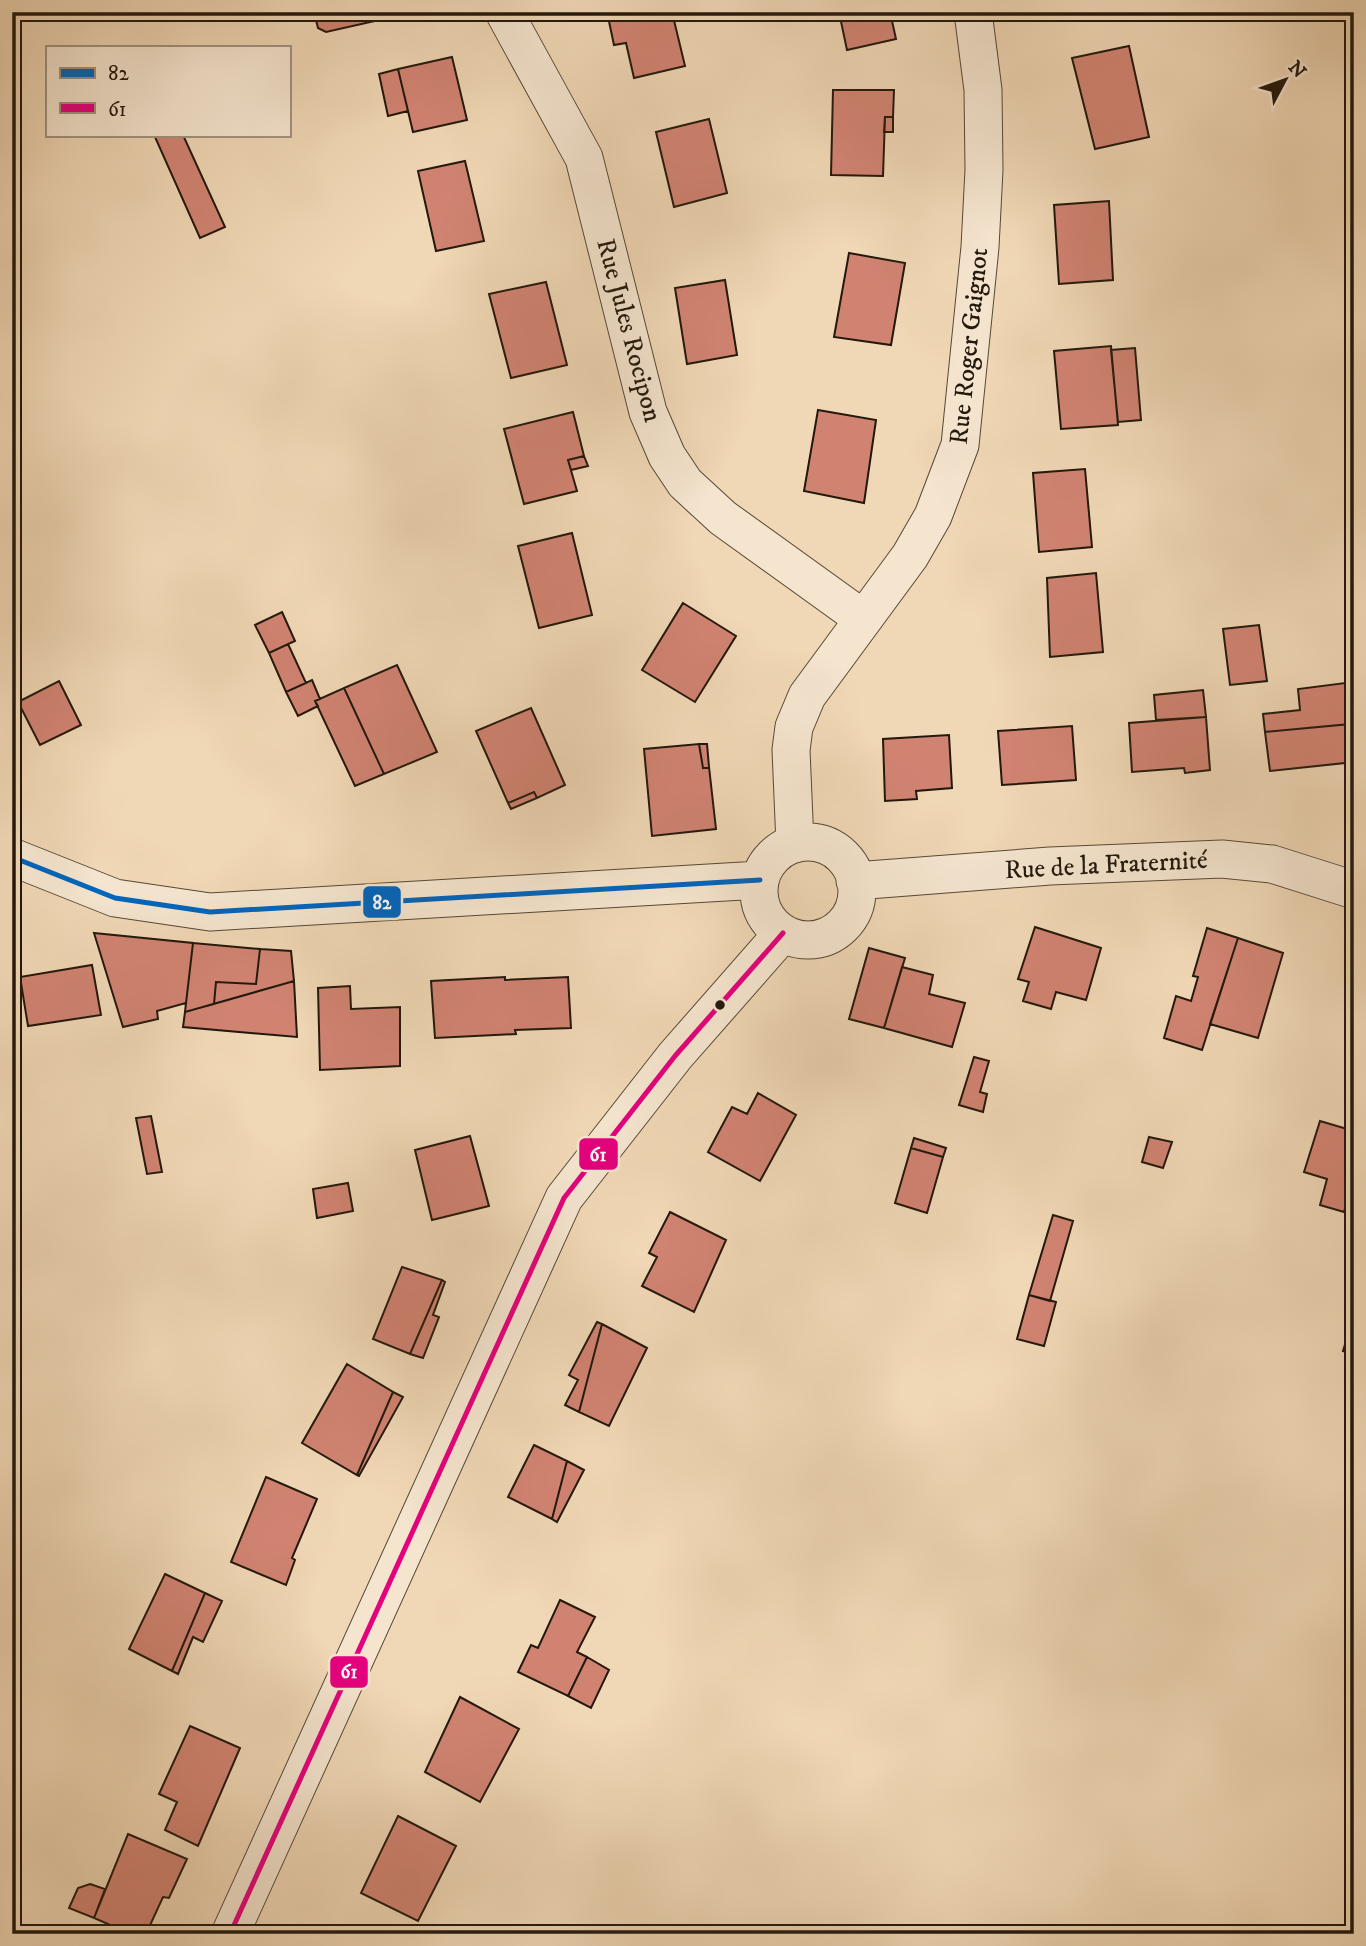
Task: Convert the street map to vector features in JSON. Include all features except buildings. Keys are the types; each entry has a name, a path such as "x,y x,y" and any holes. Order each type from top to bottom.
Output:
{"street":[{"name":"Rue Jules Rocipon","path":"504,12 584,158 648,412 667,456 685,482 723,518 862,618"},
{"name":"Rue Roger Gaignot","path":"795,844 791,767 794,727 807,696 910,556 933,516 960,445 980,247 984,170 983,90 973,12"},
{"path":"811,843 833,850 850,867 855,881 854,905 843,926 814,940 797,939 783,933 762,910 760,880 773,857 795,844 811,843"},
{"path":"12,857 115,898 210,912 760,880"},
{"name":"Rue de la Fraternité","path":"855,881 1037,867 1222,859 1272,864 1354,890"},
{"path":"230,1934 564,1198 675,1056 783,933"}],"transit line":[{"name":"82","path":"12,857 115,898 210,912 760,880"},
{"name":"61","path":"230,1934 564,1198 675,1056 783,933"}]}
